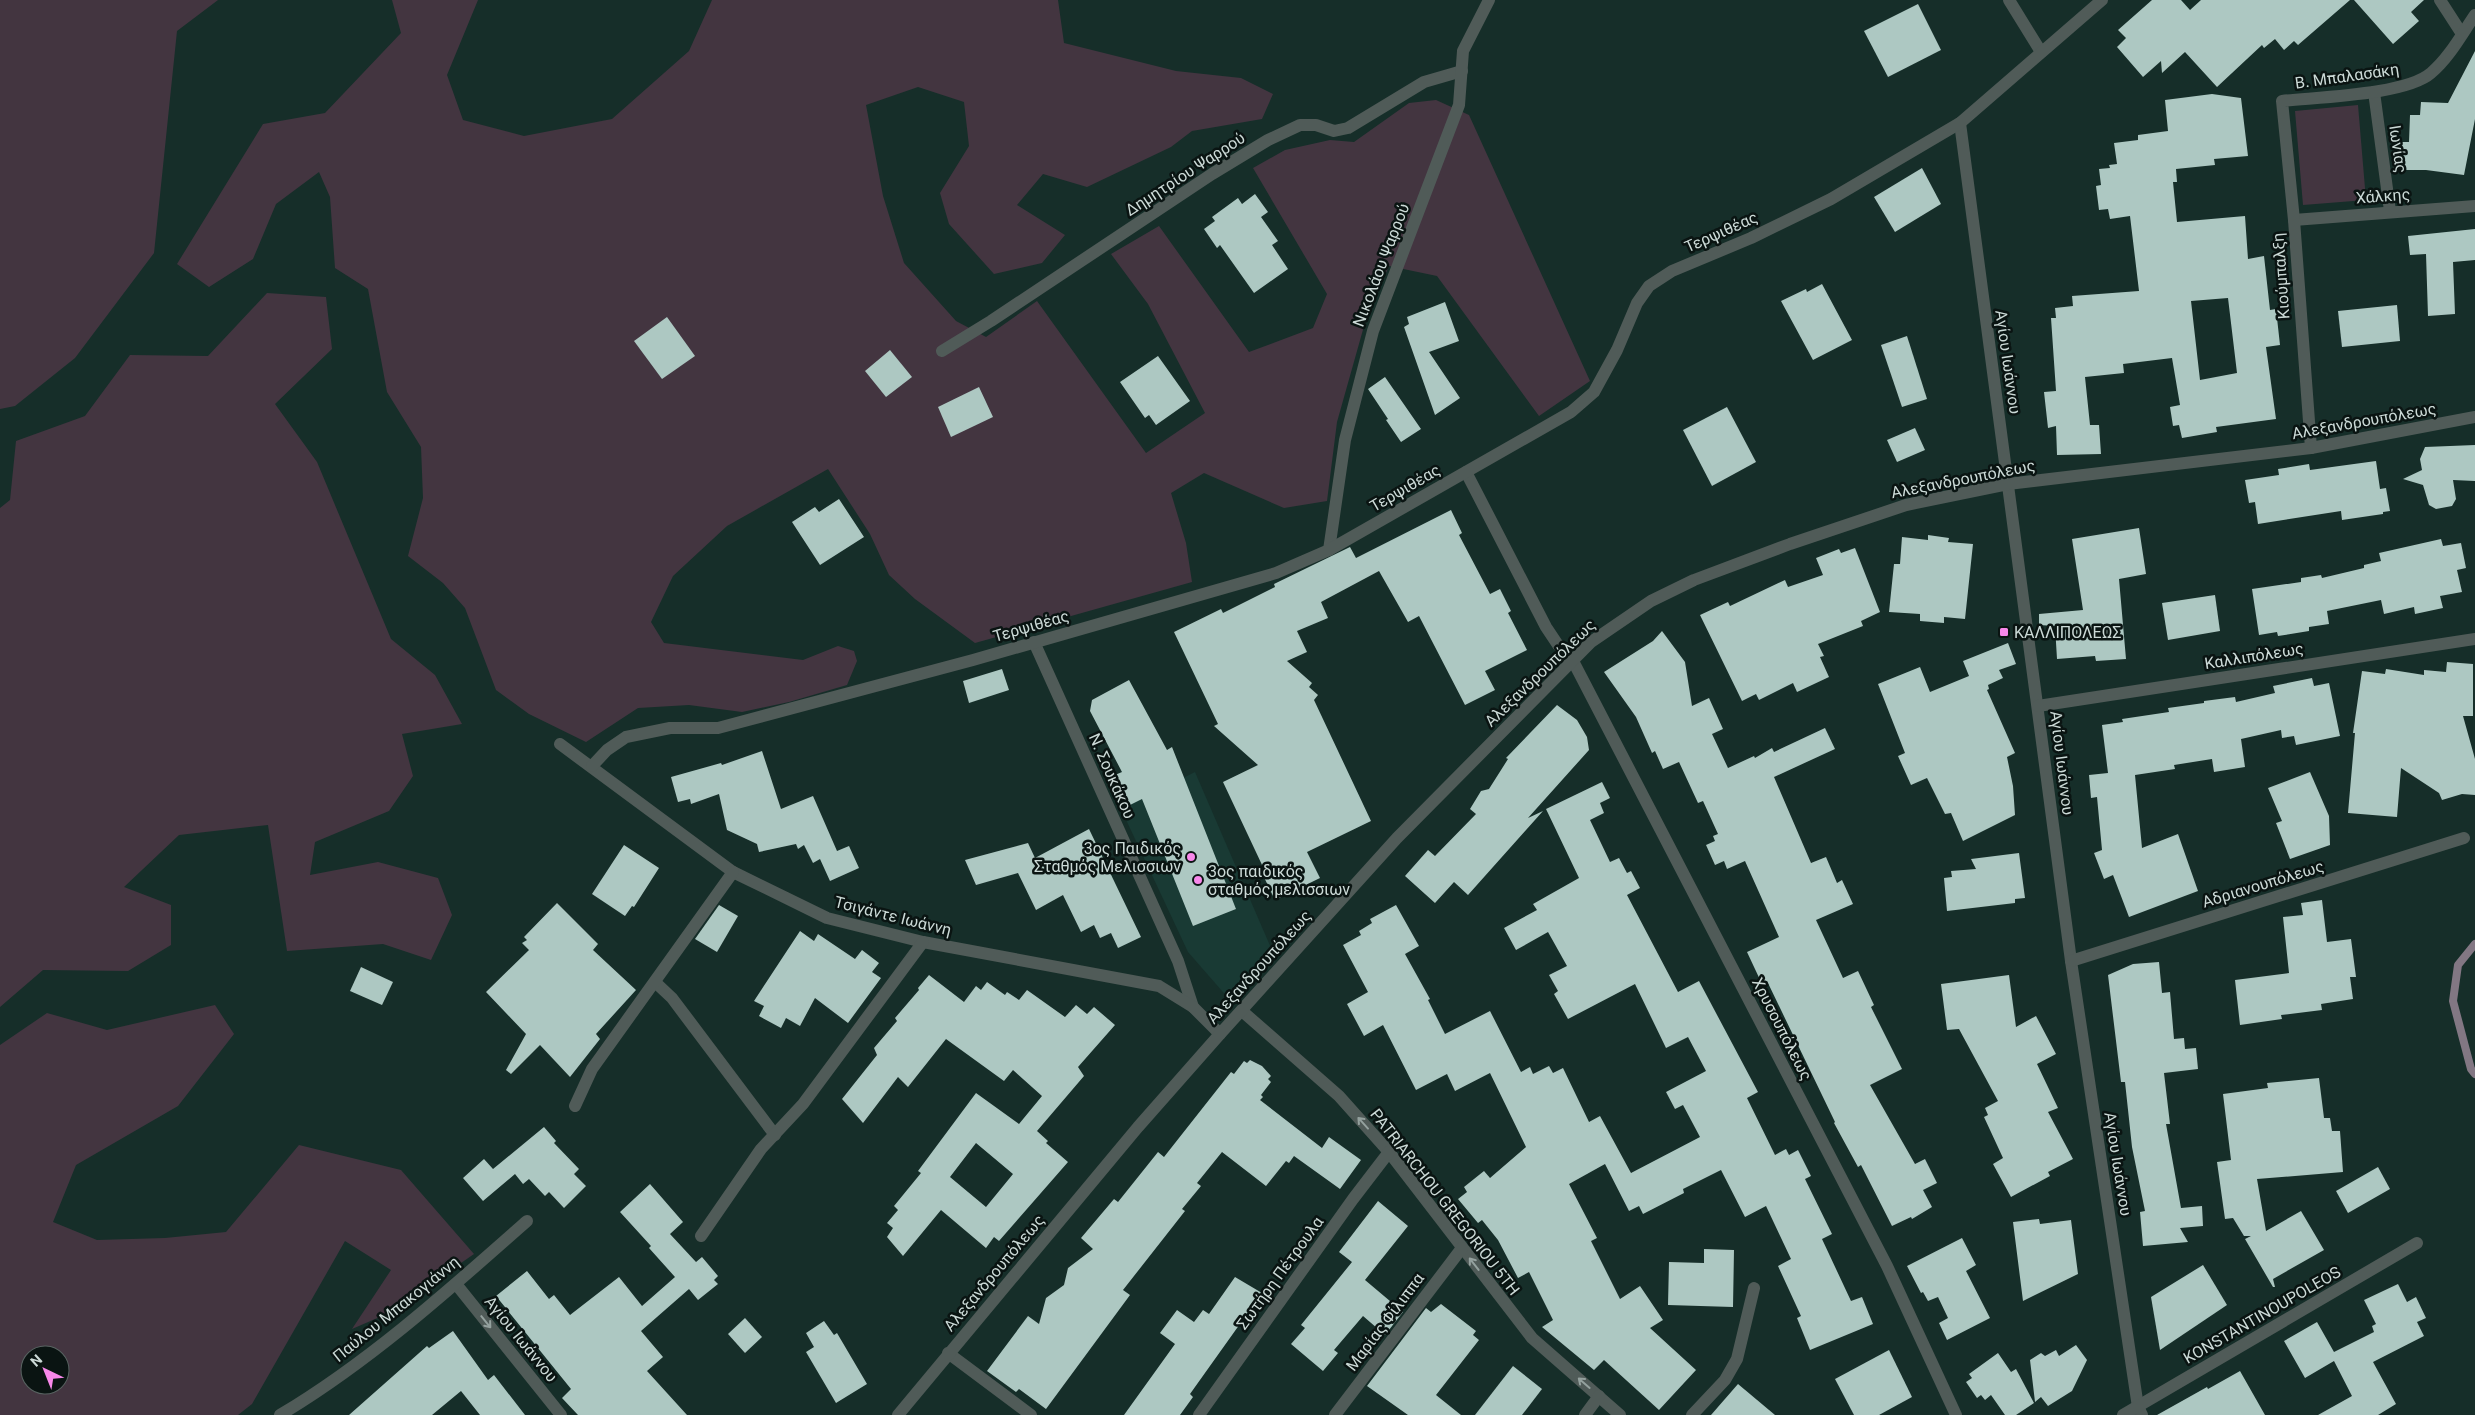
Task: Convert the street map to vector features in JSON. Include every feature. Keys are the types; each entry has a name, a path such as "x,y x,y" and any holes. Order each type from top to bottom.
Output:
{"street":[{"name":"Νικολάου Ψαρρού","path":"1329,550 1345,440 1373,331 1459,105 1463,51 1489,0"},
{"path":"2009,0 2041,52"},
{"name":"Τερψιθέας","path":"592,766 607,750 626,737 670,728 718,728 1034,642 1276,573 1329,550 1571,412 1594,392 1617,350 1637,302 1649,286 1672,272 1751,238 1830,199 1960,123 2102,0"},
{"path":"2440,0 2462,34"},
{"name":"Β. Μπαλασάκη","path":"2282,101 2374,92 2415,82 2430,75 2441,64 2475,15"},
{"name":"Δημητρίου Ψαρρού","path":"942,351 1007,311 1212,174 1268,140 1300,125 1316,125 1334,131 1348,128 1424,82 1462,72"},
{"name":"Ιωνίας","path":"2374,92 2390,211"},
{"name":"Κιούμπαλξη","path":"2282,101 2294,220 2311,448"},
{"name":"Αγίου Ιωάννου","path":"1960,123 2071,961 2140,1411"},
{"name":"Χάλκης","path":"2294,220 2390,211 2475,206"},
{"name":"Αλεξανδρουπόλεως","path":"898,1415 1131,1134 1397,838 1591,642 1651,601 1694,580 1790,544 1906,505 2008,484 2311,448 2475,418"},
{"name":"Χρυσουπόλεως","path":"1466,472 1546,627 1558,645 1573,661 1886,1266 1956,1415"},
{"name":"Καλλιπόλεως","path":"2038,706 2475,639"},
{"name":"Ν. Σουκάκου","path":"1034,642 1178,961 1193,1007"},
{"name":"Τσιγάντε Ιωάννη","path":"560,744 733,872 827,918 923,942 1159,986 1193,1007 1220,1034"},
{"name":"Αδριανουπόλεως","path":"2071,961 2464,838"},
{"path":"575,1106 592,1069 733,872"},
{"path":"701,1236 761,1149 803,1104 923,942"},
{"path":"655,982 672,998 775,1135"},
{"name":"PATRIARCHOU GREGORIOU 5TH","path":"1242,1011 1339,1096 1390,1152 1532,1338 1620,1415"},
{"name":"Σωτήρη Πέτρουλα","path":"1199,1415 1353,1199 1390,1152"},
{"name":"Παύλου Μπακογιάννη","path":"280,1415 301,1409 456,1284 527,1221"},
{"name":"KONSTANTINOUPOLEOS","path":"2123,1415 2140,1411 2418,1243"},
{"name":"Μαρίας Φίλιππα","path":"1335,1415 1462,1248"},
{"name":"Αγίου Ιωάννου","path":"456,1284 561,1415"},
{"path":"1692,1415 1725,1380 1737,1358 1754,1288"},
{"path":"948,1354 1031,1415"},
{"path":"1585,1415 1599,1396"}],"shaded area":[{"path":"0,0 218,0 177,31 154,253 75,358 15,406 0,409"},
{"path":"392,0 478,0 447,75 463,120 524,136 612,119 689,51 712,0 1058,0 1064,43 1176,71 1241,78 1273,94 1262,119 1192,131 1171,147 1087,187 1043,174 1017,205 1065,235 1042,263 994,274 949,224 940,193 969,146 964,102 918,87 866,105 883,196 904,263 956,321 986,337 1037,301 1146,453 1205,413 1148,304 1111,254 1159,226 1249,352 1313,328 1327,294 1253,168 1285,150 1330,140 1354,142 1409,103 1436,100 1469,115 1590,381 1539,416 1437,276 1389,266 1366,319 1337,422 1327,501 1284,508 1204,473 1171,493 1186,543 1192,582 975,643 915,599 889,575 870,534 828,469 727,526 673,576 651,622 664,643 803,660 838,646 854,651 857,661 847,685 789,702 742,712 689,705 638,708 586,742 529,714 496,690 465,608 443,583 408,556 423,498 421,447 387,392 368,289 335,268 330,197 319,172 276,204 253,259 209,287 177,264 263,124 325,113 401,33"},
{"path":"2358,105 2366,200 2303,205 2295,111"},
{"path":"267,293 326,297 332,349 275,404 317,462 391,639 435,675 462,724 402,734 413,776 389,811 315,842 310,875 378,862 438,878 452,915 431,960 383,944 287,951 268,825 179,835 124,887 171,905 171,945 128,971 43,970 0,1007 0,508 10,500 16,441 85,416 130,355 208,356"},
{"name":"3ος παιδικός σταθμός μελισσιων","path":"1195,772 1274,955 1229,999 1188,952 1121,809"},
{"path":"215,1005 234,1034 178,1106 76,1165 53,1222 97,1240 165,1238 226,1232 299,1145 401,1170 474,1254 389,1313 352,1329 391,1270 345,1241 252,1404 238,1415 0,1415 0,1045 47,1013 107,1030"}],"building":[{"path":"2152,0 2181,0 2190,10 2201,0 2350,0 2298,45 2294,41 2284,50 2275,39 2264,48 2262,45 2217,87 2185,52 2162,73 2161,61 2143,77 2117,47 2126,38 2118,30"},
{"path":"2354,0 2424,0 2411,12 2419,21 2393,44"},
{"path":"1918,4 1941,50 1888,77 1864,31"},
{"path":"2475,51 2475,119 2464,175 2426,170 2393,170 2393,142 2409,142 2410,115 2420,115 2421,102 2448,103"},
{"path":"2212,94 2241,98 2248,156 2214,159 2215,165 2176,169 2177,182 2173,182 2177,222 2245,216 2248,259 2264,256 2270,310 2276,309 2280,345 2266,347 2276,419 2216,427 2217,432 2182,438 2179,425 2173,426 2170,407 2180,405 2172,358 2123,364 2124,373 2085,377 2090,425 2099,425 2101,454 2057,455 2056,426 2048,428 2044,392 2056,391 2051,318 2056,318 2055,308 2073,306 2072,296 2139,291 2130,216 2110,219 2108,209 2099,210 2096,186 2101,185 2099,169 2110,168 2109,165 2117,164 2114,143 2138,140 2138,135 2168,131 2165,100","holes":["2228,298 2237,373 2200,380 2191,301"]},
{"path":"1922,168 1941,204 1895,232 1874,197"},
{"path":"1255,194 1268,212 1261,217 1278,241 1272,245 1288,269 1254,293 1220,245 1217,248 1204,229 1215,221 1212,217 1238,198 1242,204"},
{"path":"2475,229 2475,260 2453,262 2455,314 2428,316 2426,254 2410,255 2408,236"},
{"path":"1822,284 1852,340 1813,360 1781,301 1806,289 1807,292"},
{"path":"1445,302 1459,341 1429,352 1460,398 1435,415 1404,327 1409,324 1407,317"},
{"path":"2397,305 2400,341 2342,347 2338,311"},
{"path":"667,317 695,356 662,379 634,341"},
{"path":"1907,336 1927,399 1902,407 1881,345"},
{"path":"890,350 912,377 886,397 865,371"},
{"path":"1158,356 1190,401 1156,425 1149,415 1145,418 1120,382"},
{"path":"1385,377 1421,429 1401,442 1368,389"},
{"path":"979,387 993,417 951,437 938,407"},
{"path":"1727,407 1756,462 1712,486 1683,430"},
{"path":"1915,428 1925,450 1897,462 1887,440"},
{"path":"2475,445 2475,481 2453,480 2456,499 2452,506 2436,509 2429,505 2423,485 2403,479 2422,470 2420,459 2425,447"},
{"path":"2376,461 2380,489 2386,488 2390,511 2383,512 2383,514 2342,520 2341,511 2258,524 2255,502 2249,503 2245,480 2279,475 2278,469 2309,464 2310,470"},
{"path":"839,499 864,537 820,565 792,522 815,507 819,512"},
{"path":"1451,510 1462,533 1459,535 1490,594 1500,589 1511,611 1508,613 1527,650 1485,671 1495,690 1465,705 1419,616 1408,622 1379,571 1321,602 1328,618 1297,631 1307,652 1287,661 1312,683 1309,687 1318,695 1314,700 1371,821 1307,852 1320,878 1275,900 1260,869 1263,867 1223,782 1258,765 1214,726 1218,724 1174,632 1221,609 1223,613 1275,587 1274,584 1350,547 1356,558"},
{"path":"2139,528 2146,574 2119,579 2126,659 2096,661 2095,656 2057,659 2055,626 2039,625 2039,614 2083,610 2072,539"},
{"path":"1928,535 1949,538 1948,542 1973,544 1965,619 1944,617 1944,623 1920,621 1920,614 1889,612 1894,564 1900,564 1902,537 1928,540"},
{"path":"2441,539 2443,546 2461,543 2466,568 2457,570 2462,592 2440,596 2443,608 2415,614 2414,607 2384,614 2381,600 2327,611 2329,624 2309,627 2309,631 2278,636 2277,632 2259,635 2252,589 2301,582 2301,578 2321,575 2322,578 2364,568 2364,565 2381,561 2379,553"},
{"path":"1855,548 1880,612 1861,621 1863,626 1818,644 1824,656 1820,657 1829,677 1797,692 1793,683 1759,700 1756,694 1742,701 1700,615 1728,602 1730,606 1785,580 1788,587 1823,575 1816,558 1839,549 1841,553"},
{"path":"2215,595 2220,631 2168,640 2162,603"},
{"path":"1662,631 1685,662 1692,706 1709,698 1723,729 1712,734 1728,768 1754,756 1755,758 1772,748 1774,752 1825,728 1835,749 1774,777 1811,863 1826,857 1837,883 1842,880 1853,904 1816,920 1843,978 1858,971 1874,1005 1871,1007 1902,1069 1870,1085 1915,1164 1925,1159 1937,1183 1923,1190 1932,1207 1912,1219 1911,1217 1892,1226 1861,1165 1858,1167 1834,1123 1767,981 1762,984 1747,952 1779,937 1745,861 1727,869 1724,861 1715,865 1706,845 1715,841 1713,836 1718,834 1703,801 1698,803 1679,762 1663,769 1655,751 1652,753 1636,717 1604,672 1653,641"},
{"path":"2008,643 2016,664 1999,670 2003,678 1988,685 1989,689 1987,690 2015,753 2007,757 2013,786 2015,815 1963,841 1951,813 1945,814 1927,778 1911,785 1898,756 1905,753 1878,684 1920,667 1930,692 1969,676 1963,661"},
{"path":"2447,662 2473,664 2473,716 2463,716 2475,759 2475,795 2462,794 2442,800 2439,793 2401,768 2397,817 2348,813 2355,733 2353,733 2362,671 2385,674 2386,669 2424,675 2424,670 2446,672"},
{"path":"1002,669 1009,690 969,703 963,681"},
{"path":"2312,678 2314,686 2329,683 2340,736 2296,745 2294,736 2282,738 2281,730 2241,739 2245,767 2214,772 2212,759 2174,765 2175,769 2135,775 2142,848 2178,834 2198,891 2129,917 2113,875 2104,879 2094,853 2102,850 2097,797 2091,798 2089,775 2108,773 2102,725 2123,722 2122,719 2169,712 2168,708 2204,703 2204,701 2235,697 2236,702 2275,693 2273,686"},
{"path":"1129,680 1167,750 1172,747 1236,909 1193,926 1142,799 1130,805 1115,775 1122,772 1090,711 1092,700"},
{"path":"1557,705 1577,720 1587,737 1589,750 1528,818 1543,811 1468,895 1454,882 1435,903 1405,876 1428,850 1435,856 1476,814 1470,809 1481,791 1489,789 1508,759 1506,758"},
{"path":"762,751 781,809 813,796 837,851 849,846 859,868 830,881 820,859 813,863 804,845 798,849 796,844 759,852 757,844 727,830 719,794 691,804 690,799 678,802 671,777 721,763 722,765"},
{"path":"2310,772 2329,816 2330,845 2290,859 2276,823 2282,821 2268,788"},
{"path":"1602,782 1610,798 1600,803 1604,813 1590,820 1610,862 1619,858 1627,873 1631,871 1640,888 1627,895 1678,992 1699,981 1758,1092 1747,1098 1775,1155 1786,1149 1789,1155 1798,1150 1811,1176 1805,1179 1832,1234 1822,1239 1851,1301 1862,1297 1873,1324 1810,1350 1797,1318 1801,1316 1778,1266 1791,1259 1766,1206 1745,1217 1721,1170 1683,1189 1684,1193 1643,1214 1639,1206 1629,1211 1605,1164 1569,1184 1597,1238 1591,1241 1620,1299 1640,1286 1663,1320 1650,1328 1696,1370 1659,1410 1604,1360 1594,1370 1542,1327 1553,1320 1529,1272 1518,1278 1498,1240 1482,1220 1478,1223 1458,1199 1467,1192 1464,1187 1484,1171 1490,1178 1526,1147 1490,1073 1455,1091 1447,1074 1416,1090 1383,1025 1364,1036 1347,1004 1368,992 1343,945 1361,935 1359,931 1372,923 1370,919 1396,905 1419,946 1405,954 1430,999 1428,1000 1445,1034 1490,1011 1521,1072 1530,1067 1533,1074 1549,1066 1553,1073 1563,1068 1589,1122 1600,1116 1631,1173 1700,1137 1683,1105 1675,1109 1666,1092 1706,1071 1688,1037 1666,1048 1635,984 1568,1019 1554,994 1558,991 1549,975 1567,966 1548,932 1516,950 1504,928 1537,910 1533,904 1579,878 1546,809"},
{"path":"1089,829 1141,937 1118,948 1111,933 1100,938 1094,925 1081,932 1063,895 1036,910 1018,873 976,885 965,860 1028,843 1035,858"},
{"path":"624,845 659,868 634,907 632,906 625,916 592,894"},
{"path":"2019,853 2025,898 2015,899 2015,903 1947,911 1944,878 1952,877 1951,871 1976,869 1971,859"},
{"path":"2322,900 2327,942 2351,939 2356,977 2350,977 2353,999 2321,1004 2322,1010 2281,1015 2282,1019 2240,1025 2235,980 2289,973 2283,917 2303,915 2301,903"},
{"path":"557,903 598,944 593,950 636,990 596,1034 600,1039 570,1077 540,1045 511,1074 506,1070 526,1034 486,992 529,950 522,943 527,940 524,937"},
{"path":"719,905 738,916 717,952 695,939"},
{"path":"800,931 814,941 818,934 855,959 862,950 879,963 872,972 881,978 848,1023 815,998 800,1026 786,1018 781,1028 759,1016 764,1006 754,1001"},
{"path":"2159,962 2162,993 2170,992 2174,1039 2184,1038 2185,1049 2196,1048 2198,1069 2164,1073 2170,1124 2166,1124 2181,1208 2202,1206 2203,1226 2180,1228 2188,1242 2143,1246 2140,1212 2145,1211 2132,1147 2125,1082 2121,1082 2108,975 2133,964"},
{"path":"361,967 393,982 382,1005 350,991"},
{"path":"929,975 964,1002 976,986 981,990 987,982 1005,995 1007,992 1019,1000 1027,990 1065,1017 1076,1005 1087,1014 1094,1007 1115,1025 1078,1067 1084,1076 1037,1131 1048,1141 1046,1143 1068,1162 999,1241 994,1237 986,1248 941,1210 903,1256 887,1237 893,1228 887,1223 898,1210 894,1206 921,1173 918,1171 976,1093 1019,1124 1042,1096 1013,1070 1004,1081 946,1039 908,1087 898,1077 863,1123 842,1099 877,1055 874,1048 897,1021 895,1018 919,990 918,988","holes":["976,1143 1013,1174 986,1207 950,1177"]},
{"path":"2009,975 2016,1027 2036,1016 2056,1054 2037,1064 2058,1108 2048,1112 2073,1159 2048,1172 2050,1176 2011,1197 1993,1164 2003,1158 1984,1117 1988,1115 1985,1108 1998,1101 1959,1029 1947,1030 1941,984"},
{"path":"1250,1060 1262,1066 1271,1076 1268,1079 1271,1082 1261,1095 1263,1097 1260,1100 1322,1148 1329,1137 1361,1160 1340,1189 1294,1156 1289,1163 1286,1161 1266,1186 1222,1152 1197,1183 1201,1186 1182,1209 1185,1211 1123,1290 1130,1295 1046,1409 1019,1389 1016,1392 987,1371 1028,1316 1039,1324 1046,1298 1064,1285 1068,1268 1093,1249 1081,1238 1114,1199 1118,1202 1158,1152 1164,1157 1231,1072 1234,1074 1244,1061 1247,1063"},
{"path":"2319,1078 2324,1118 2330,1118 2332,1131 2340,1131 2343,1172 2257,1179 2266,1231 2301,1211 2324,1250 2273,1279 2275,1287 2273,1287 2245,1239 2251,1236 2244,1236 2233,1218 2225,1219 2217,1162 2231,1160 2223,1094 2268,1088 2267,1083"},
{"path":"544,1127 556,1141 554,1143 579,1169 574,1174 586,1186 564,1208 549,1192 545,1196 529,1179 523,1184 515,1174 483,1201 463,1178 484,1159 493,1169"},
{"path":"2378,1167 2390,1189 2348,1213 2336,1191"},
{"path":"650,1184 683,1222 670,1234 696,1262 702,1257 718,1276 714,1280 718,1284 698,1300 689,1289 641,1331 663,1357 647,1371 687,1415 578,1415 562,1398 571,1389 496,1296 527,1271 549,1299 554,1295 570,1315 619,1277 642,1306 675,1277 649,1248 651,1246 620,1212"},
{"path":"1378,1201 1408,1226 1365,1280 1403,1312 1385,1335 1363,1316 1334,1350 1338,1353 1323,1371 1291,1344 1305,1328 1301,1325 1352,1262 1339,1252"},
{"path":"2039,1219 2040,1224 2071,1220 2078,1274 2023,1301 2013,1222"},
{"path":"1962,1238 1976,1265 1966,1271 1990,1318 1947,1340 1939,1323 1948,1318 1938,1297 1928,1301 1923,1292 1921,1293 1907,1266"},
{"path":"1704,1249 1734,1250 1733,1307 1668,1305 1669,1262 1704,1263"},
{"path":"2203,1265 2227,1305 2160,1350 2151,1297"},
{"path":"1235,1277 1262,1293 1190,1394 1193,1397 1180,1415 1124,1415 1175,1344 1160,1333 1177,1310 1194,1322 1203,1310 1209,1314"},
{"path":"2398,1284 2407,1302 2416,1297 2426,1318 2417,1322 2424,1336 2373,1362 2396,1404 2378,1415 2318,1415 2352,1396 2334,1361 2305,1378 2284,1341 2317,1322 2334,1352 2374,1332 2372,1326 2376,1324 2364,1300"},
{"path":"1441,1304 1476,1331 1473,1335 1479,1340 1436,1395 1461,1415 1408,1415 1367,1386 1426,1308 1431,1312"},
{"path":"745,1318 762,1337 745,1353 728,1334"},
{"path":"824,1321 834,1335 837,1333 867,1384 836,1403 806,1352 814,1347 806,1333"},
{"path":"453,1331 488,1380 494,1375 525,1415 480,1415 461,1391 432,1415 349,1415 427,1346 429,1348"},
{"path":"2076,1345 2087,1360 2072,1391 2048,1406 2041,1397 2035,1402 2030,1360 2041,1353 2045,1356 2056,1350 2059,1356"},
{"path":"1889,1350 1912,1397 1879,1415 1854,1415 1835,1379"},
{"path":"1998,1353 2011,1372 2016,1369 2034,1403 2016,1415 2005,1415 1991,1395 1985,1400 1981,1395 1977,1398 1966,1382 1972,1378 1969,1374"},
{"path":"1513,1366 1542,1389 1522,1415 1475,1415"},
{"path":"2240,1371 2265,1415 2157,1415 2207,1387 2208,1389"},
{"path":"1738,1384 1775,1415 1711,1415"}],"waterway":[{"path":"2475,944 2458,965 2453,1001 2471,1069 2475,1074"}],"place":[{"name":"ΚΑΛΛΙΠΟΛΕΩΣ","path":"2004,632"},
{"name":"3ος Παιδικός Σταθμός Μελισσιων","path":"1191,857"},
{"name":"3ος παιδικός σταθμός μελισσιων","path":"1198,880"}]}
